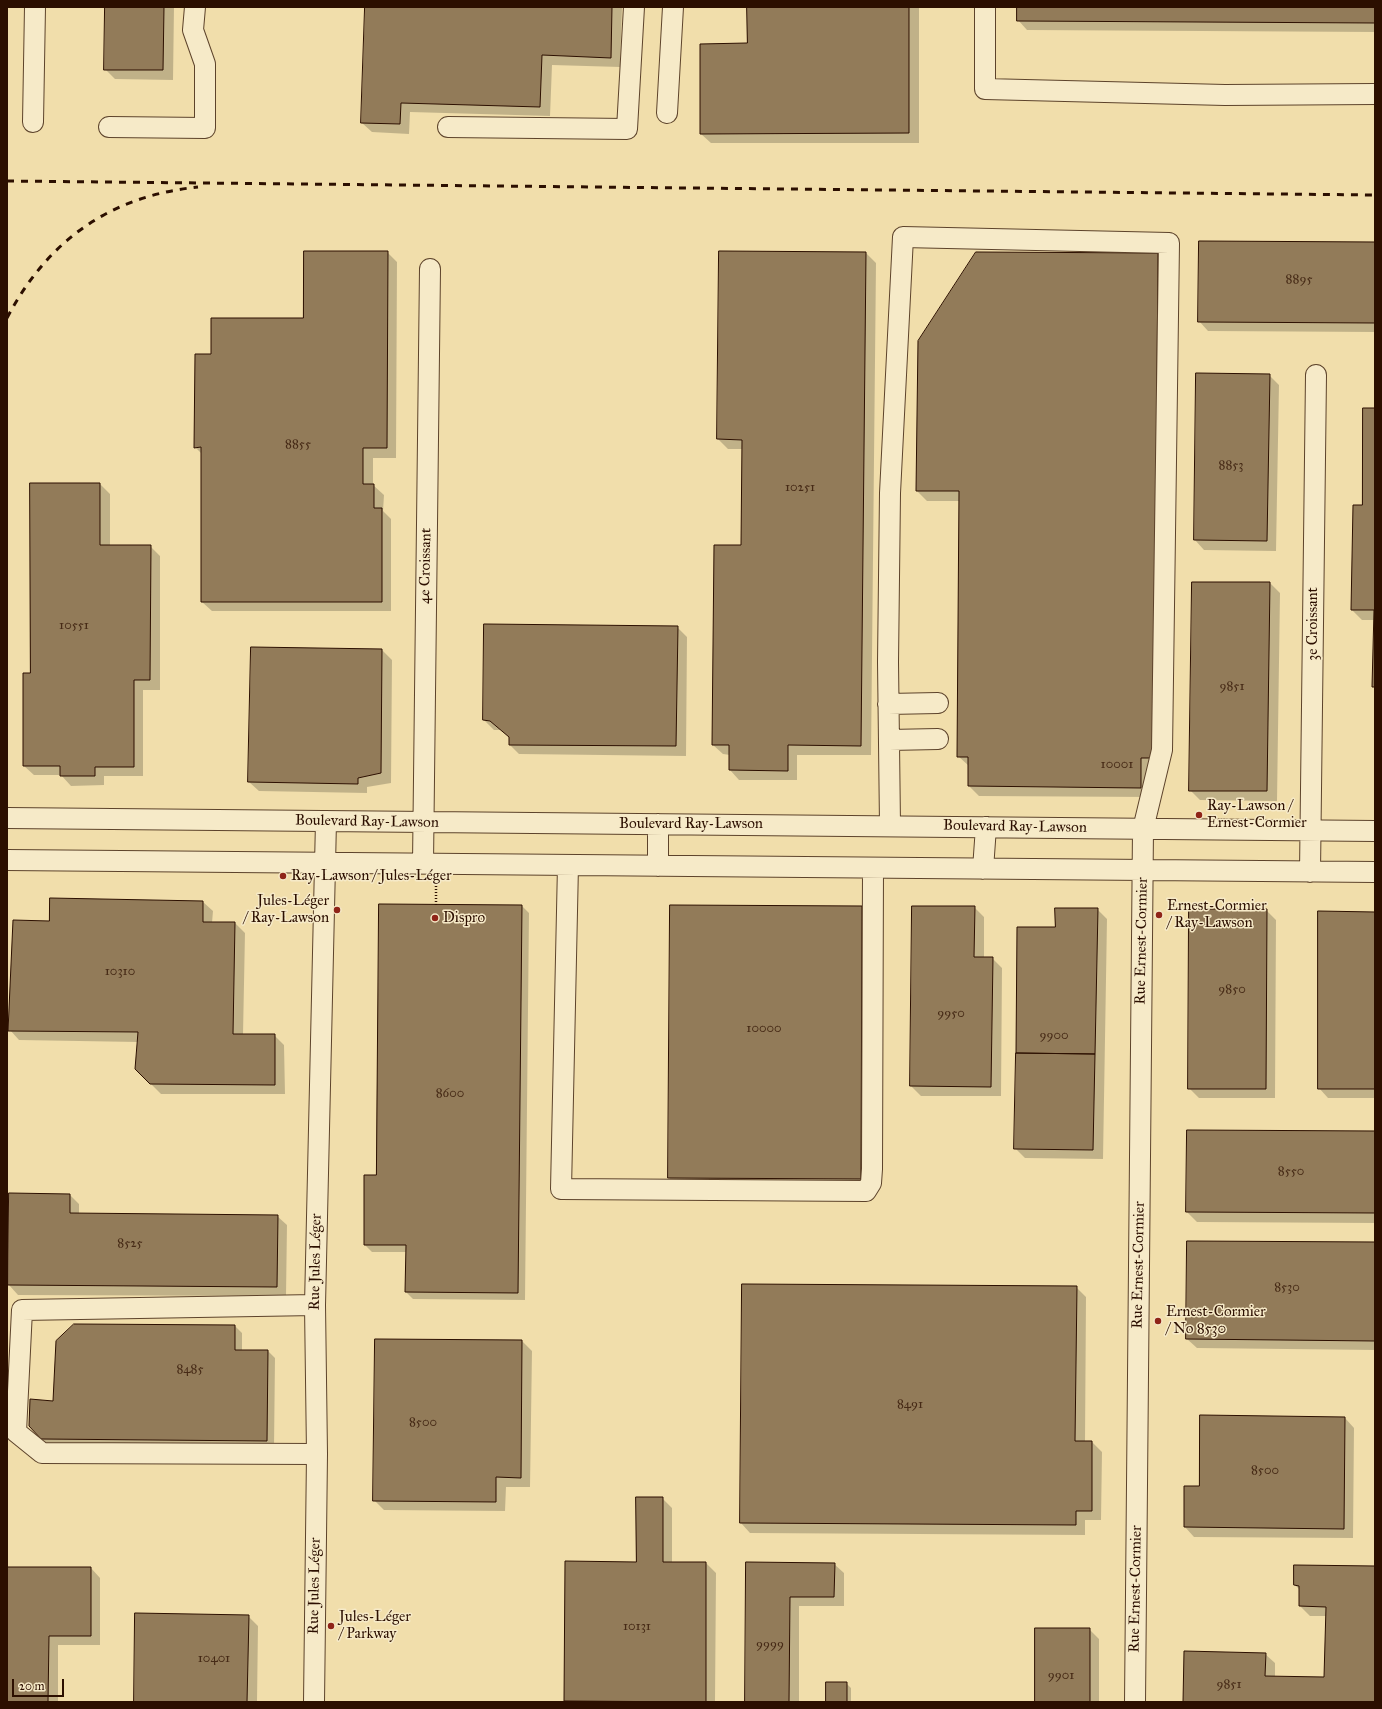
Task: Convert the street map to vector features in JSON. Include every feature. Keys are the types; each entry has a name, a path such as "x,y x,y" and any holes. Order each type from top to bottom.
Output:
{"street":[{"path":"33,122 35,7"},
{"path":"109,127 205,128 205,64 193,30 195,7"},
{"path":"448,128 627,129 634,7"},
{"path":"668,113 672,7"},
{"path":"985,7 985,89 1225,95 1375,94"},
{"name":"Rue Ernest-Cormier","path":"888,704 890,493 903,236 1169,243 1162,750 1143,828 1135,1702"},
{"name":"4e Croissant","path":"423,863 430,268"},
{"name":"3e Croissant","path":"1310,872 1316,375"},
{"path":"890,825 888,704 938,704"},
{"path":"889,740 938,739"},
{"name":"Boulevard Ray-Lawson","path":"7,818 1375,830"},
{"name":"Rue Jules Léger","path":"314,1702 317,1454 315,1305 326,821"},
{"path":"658,824 658,866"},
{"path":"983,869 986,827"},
{"path":"7,860 423,863 874,869 1375,872"},
{"path":"568,865 561,1189 866,1191 871,1183 872,1169 874,869"},
{"path":"315,1305 22,1310 16,1432 42,1452 317,1454"}],"building":[{"path":"105,7 164,7 163,70 104,70"},
{"path":"365,7 612,7 611,58 542,55 540,107 401,103 400,124 361,123"},
{"path":"747,7 909,7 909,133 700,134 700,44 747,43"},
{"path":"1017,7 1375,7 1375,23 1017,21"},
{"path":"1199,241 1375,242 1375,323 1198,322"},
{"path":"304,251 388,251 387,448 363,448 363,484 374,484 374,508 382,508 382,602 201,602 201,447 194,448 195,354 211,354 211,318 303,318"},
{"path":"719,251 866,252 861,746 788,745 788,771 729,770 729,745 712,745 714,545 741,545 742,440 717,439"},
{"path":"976,252 1158,253 1154,758 1141,758 1141,788 968,786 968,757 957,757 959,491 916,491 918,341"},
{"path":"1196,373 1270,374 1267,541 1194,540"},
{"path":"1363,408 1375,408 1375,687 1372,687 1374,610 1351,610 1353,505 1362,505"},
{"path":"30,483 100,483 100,545 151,545 150,680 134,680 134,767 95,767 95,776 60,776 60,766 23,766 23,673 30,673"},
{"path":"1192,582 1270,582 1267,791 1189,791"},
{"path":"484,624 678,626 676,746 509,745 509,737 490,721 483,720"},
{"path":"251,647 382,649 381,773 358,778 358,784 248,782"},
{"path":"50,898 203,901 203,922 235,922 233,1034 275,1034 275,1085 150,1084 135,1069 138,1032 8,1031 13,920 49,921"},
{"path":"379,904 522,905 518,1293 405,1292 406,1245 364,1245 364,1175 376,1175"},
{"path":"670,905 862,906 861,1179 668,1178"},
{"path":"912,906 975,906 974,957 993,957 991,1087 910,1086"},
{"path":"1055,908 1098,908 1095,1054 1016,1053 1017,927 1055,927"},
{"path":"1189,909 1267,909 1266,1089 1188,1089"},
{"path":"1318,911 1375,912 1375,1089 1318,1089"},
{"path":"1016,1053 1095,1054 1093,1150 1014,1149"},
{"path":"1187,1130 1375,1131 1375,1213 1186,1212"},
{"path":"9,1193 70,1194 70,1213 278,1215 277,1287 8,1285"},
{"path":"1187,1241 1375,1242 1375,1341 1186,1339"},
{"path":"742,1284 1077,1286 1075,1441 1092,1441 1092,1511 1076,1511 1076,1525 740,1523"},
{"path":"74,1324 235,1325 235,1350 268,1350 267,1441 41,1439 29,1426 30,1399 53,1401 56,1341"},
{"path":"375,1339 522,1340 521,1478 496,1477 496,1502 373,1501"},
{"path":"1200,1415 1345,1417 1344,1529 1184,1527 1184,1486 1199,1486"},
{"path":"636,1497 663,1497 663,1562 706,1562 706,1702 564,1701 565,1561 636,1562"},
{"path":"746,1562 835,1563 834,1597 790,1597 789,1702 745,1702"},
{"path":"1294,1565 1375,1566 1375,1702 1183,1702 1184,1651 1266,1653 1265,1676 1324,1677 1326,1607 1299,1606 1299,1586 1294,1585"},
{"path":"7,1567 91,1567 91,1636 49,1636 48,1702 7,1702"},
{"path":"135,1613 249,1615 247,1702 134,1702"},
{"path":"1035,1628 1090,1628 1090,1702 1035,1702"},
{"path":"826,1682 847,1682 847,1702 826,1702"}],"railway":[{"path":"7,181 1375,195"},
{"path":"7,318 23,290 42,266 62,245 85,227 110,212 137,200 166,192 198,187"}],"place":[{"name":"Ray-Lawson / Ernest-Cormier","path":"1199,815"},
{"name":"Ray-Lawson / Jules-Léger","path":"283,876"},
{"name":"Jules-Léger / Ray-Lawson","path":"337,910"},
{"name":"Ernest-Cormier / Ray-Lawson","path":"1159,915"},
{"name":"Dispro","path":"435,918"},
{"name":"Ernest-Cormier / No 8530","path":"1158,1321"},
{"name":"Jules-Léger / Parkway","path":"331,1626"}]}
